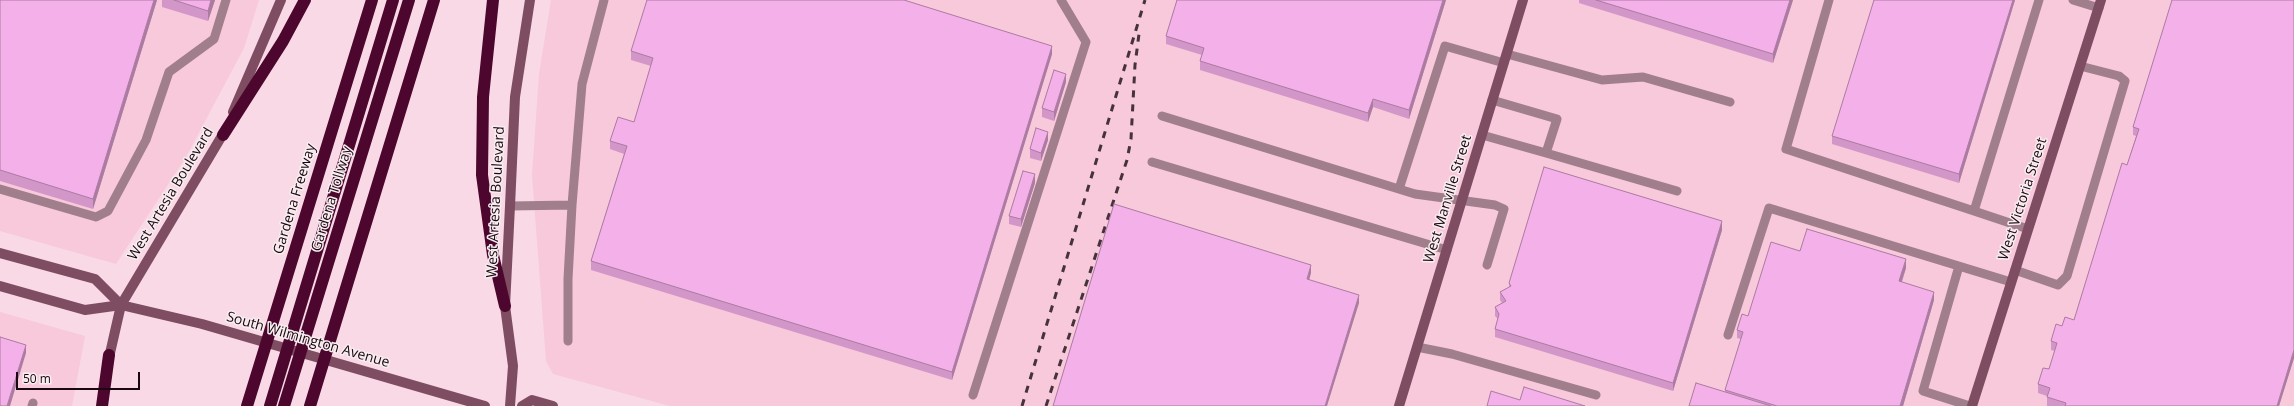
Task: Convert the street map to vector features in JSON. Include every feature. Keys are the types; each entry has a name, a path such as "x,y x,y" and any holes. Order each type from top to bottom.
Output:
{"highway":[{"path":"223,135 283,41 305,0"},
{"name":"Gardena Freeway","path":"247,406 372,0"},
{"name":"Gardena Tollway","path":"270,406 393,0"},
{"name":"Gardena Tollway","path":"284,406 409,0"},
{"path":"310,406 434,0"},
{"path":"493,0 483,97 482,175 494,255 505,306"},
{"path":"102,406 109,356"}],"main road":[{"name":"West Artesia Boulevard","path":"99,406 121,305 223,135 281,0"},
{"name":"West Artesia Boulevard","path":"510,406 513,366 505,306 516,97 530,0"},
{"name":"West Manville Street","path":"1399,406 1523,0"},
{"name":"West Victoria Street","path":"1971,406 2100,4"},
{"path":"0,253 95,279 121,305"},
{"name":"South Wilmington Avenue","path":"0,286 85,310 121,305 202,324 485,406"},
{"path":"522,406 532,400 553,406"}],"lane":[{"path":"0,189 96,216 108,211 146,140 169,72 214,39 226,0"},
{"path":"568,341 568,279 572,205 582,84 604,0"},
{"path":"973,395 1086,42 1061,0"},
{"path":"1829,0 1786,149 2028,229"},
{"path":"1974,211 2039,0"},
{"path":"2074,0 2100,4"},
{"path":"1399,189 1445,46 1602,80 1643,77 1730,102"},
{"path":"2015,270 2058,286 2067,276 2125,81 2119,76 2080,66"},
{"path":"1492,100 1557,119 1546,153"},
{"path":"1162,116 1399,189 1461,202 1495,205 1504,209 1487,265"},
{"path":"1482,135 1677,191"},
{"path":"1152,162 1447,250"},
{"path":"510,206 572,205"},
{"path":"1728,335 1769,208 2012,282"},
{"path":"1959,266 1923,390 1971,406"},
{"path":"1417,347 1452,354 1596,395"}],"shaded area":[{"path":"0,0 259,0 244,48 186,157 116,264 0,231"},
{"path":"551,0 2294,0 2294,406 670,406 553,374 546,361 532,175 539,74"},
{"path":"0,312 85,336 72,406 0,406"}],"building":[{"path":"0,0 154,0 93,199 0,170"},
{"path":"174,0 211,0 208,11"},
{"path":"647,0 904,0 1052,46 952,372 591,261 627,146 610,141 618,117 634,122 653,58 631,51"},
{"path":"1177,0 1443,0 1409,110 1373,99 1368,113 1200,61 1204,48 1166,36"},
{"path":"1596,0 1790,0 1773,54"},
{"path":"1874,0 2013,0 1959,174 1832,136"},
{"path":"2172,0 2294,0 2294,350 2277,406 2065,406 2066,403 2047,397 2050,388 2038,384 2043,368 2049,369 2057,343 2051,341 2056,324 2062,326 2065,317 2074,320 2122,163 2127,165 2139,129 2133,127"},
{"path":"1054,70 1066,74 1054,112 1042,108"},
{"path":"1036,128 1048,132 1041,153 1030,149"},
{"path":"1544,167 1722,221 1673,383 1495,329 1499,314 1495,307 1506,301 1500,292 1511,286 1509,283"},
{"path":"1023,171 1035,174 1021,219 1009,216"},
{"path":"1114,204 1311,265 1307,279 1359,295 1325,406 1053,406"},
{"path":"1807,229 1906,259 1899,281 1934,292 1900,406 1777,406 1725,390 1743,332 1737,330 1742,314 1748,316 1771,242 1800,251"},
{"path":"0,337 26,345 7,406 0,406"},
{"path":"1696,383 1771,406 1689,406"},
{"path":"1524,387 1585,406 1487,406 1491,391 1520,400"}],"railway":[{"path":"1022,406 1145,0"},
{"path":"1046,406 1127,160 1131,139 1135,65 1139,34"}]}
